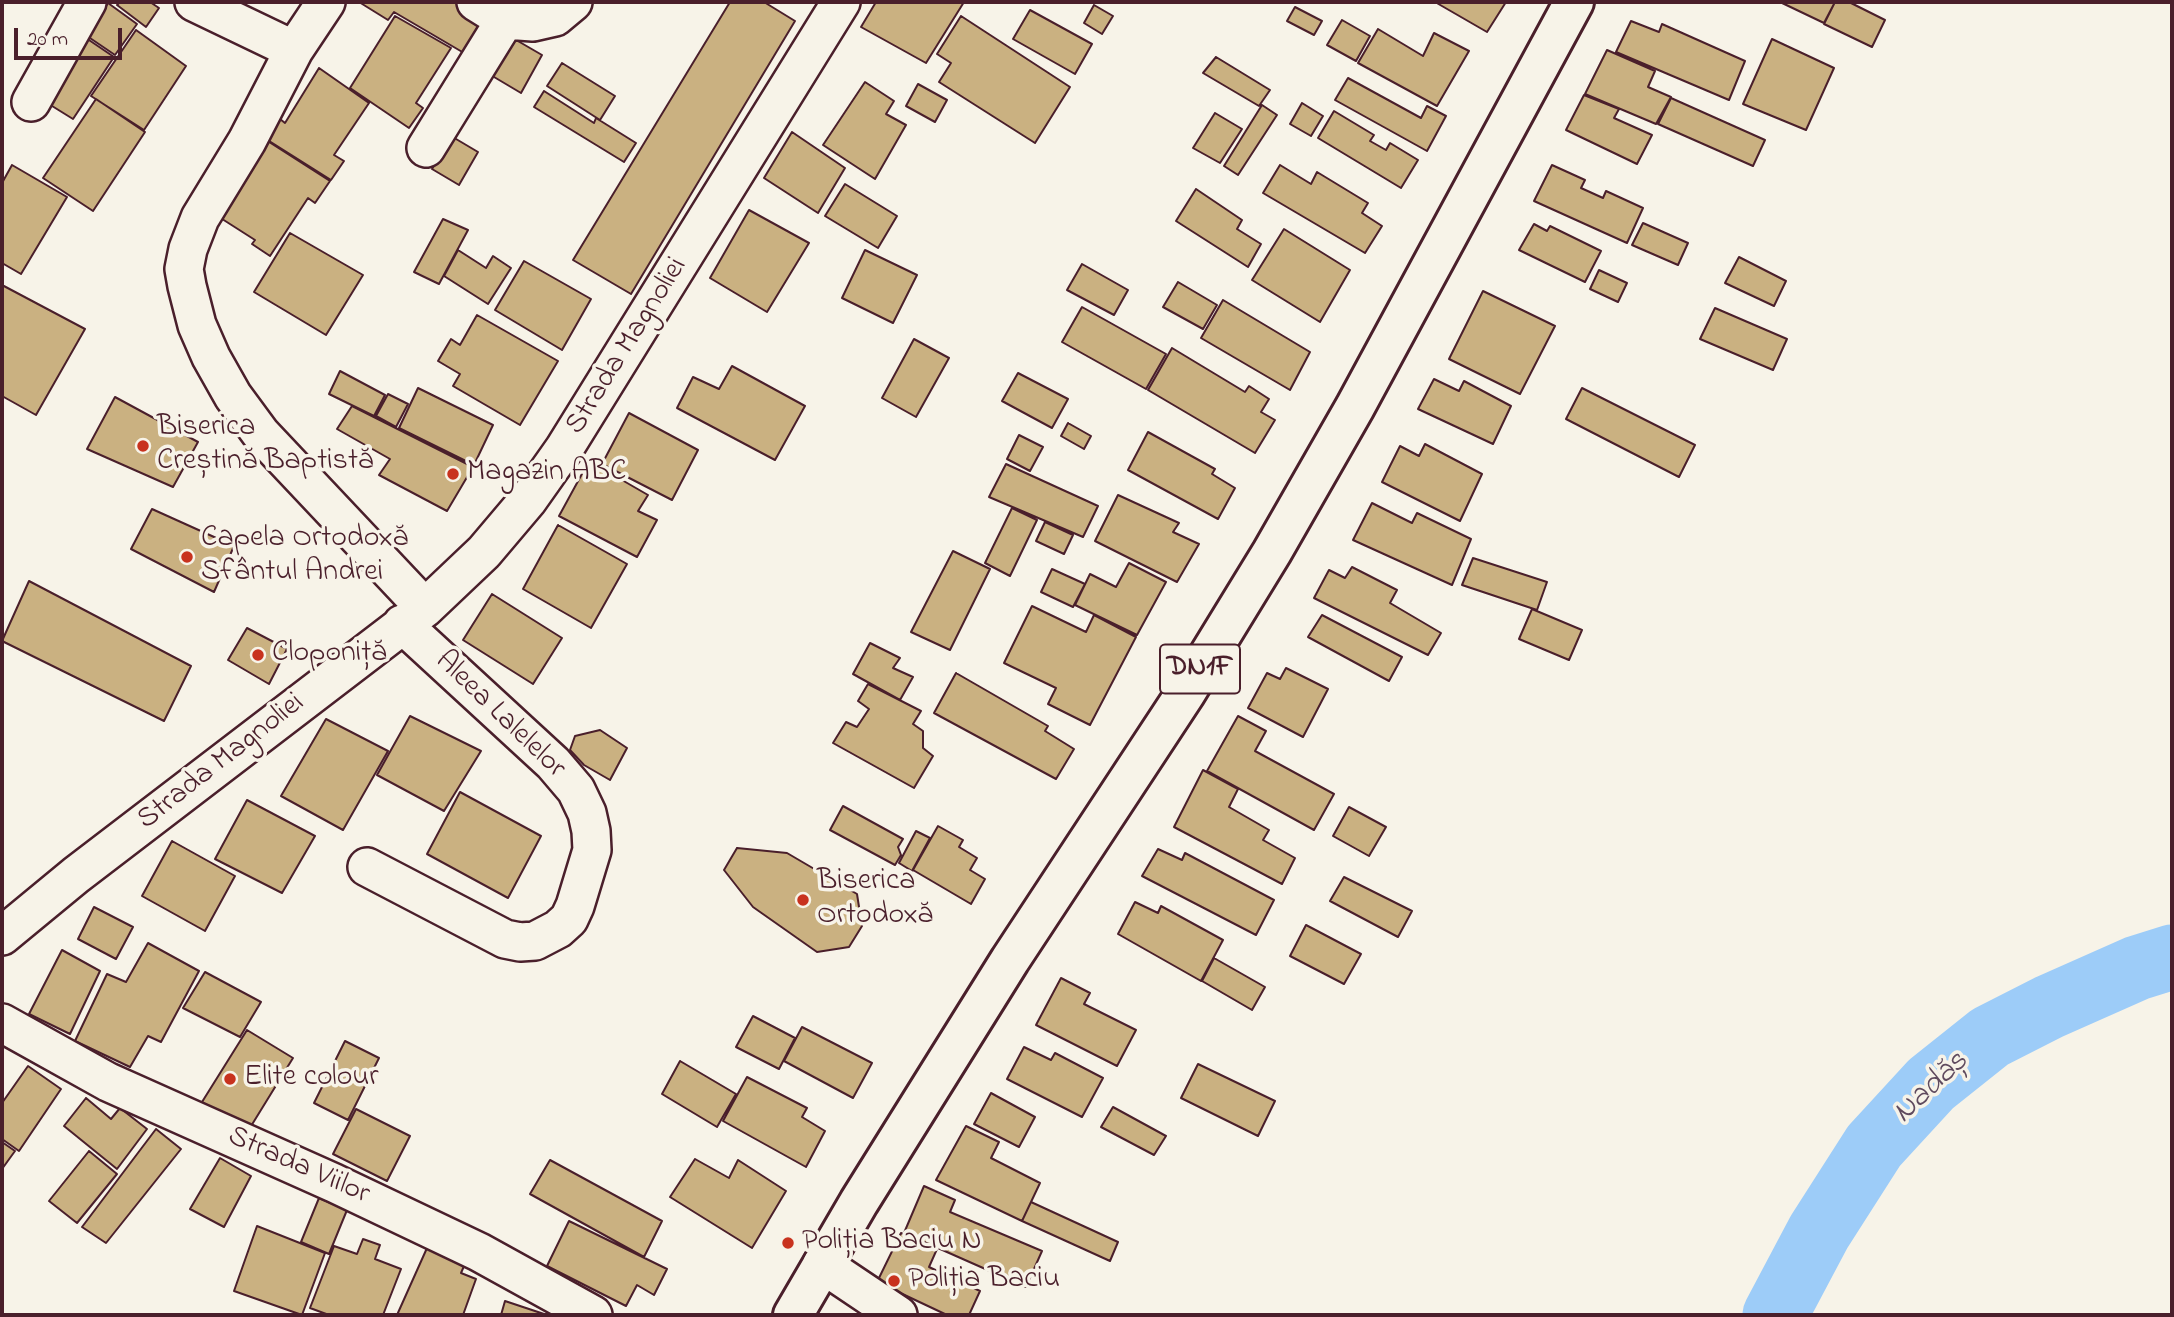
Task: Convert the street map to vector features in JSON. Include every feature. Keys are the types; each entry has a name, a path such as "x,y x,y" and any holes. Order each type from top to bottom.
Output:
{"main road":[{"name":"DN1F","path":"793,1315 1010,960 1185,694 1272,552 1355,407 1574,2"}],"street":[{"path":"31,102 87,2"},
{"path":"194,2 293,50"},
{"name":"Aleea Lalelelor","path":"326,2 293,50 247,141 200,218 188,249 184,269 197,325 233,396 261,434 413,616 576,790 587,813 592,850 569,919 558,929 535,941 505,939 367,867"},
{"path":"426,148 490,11 533,22 555,17 573,2"},
{"name":"Strada Magnoliei","path":"2,936 76,875 413,616 484,552 528,500 564,449 841,2"},
{"name":"Strada Viilor","path":"2,1023 108,1082 334,1183 479,1252 593,1315"},
{"path":"822,1264 898,1315"}],"building":[{"path":"120,2 150,2 159,8 146,27 117,5"},
{"path":"359,2 459,2 487,19 464,53 394,12 388,20"},
{"path":"730,2 764,2 795,21 631,294 573,260"},
{"path":"876,2 964,2 926,63 861,27"},
{"path":"1435,2 1506,2 1487,32"},
{"path":"1780,2 1835,2 1824,23"},
{"path":"1835,2 1849,2 1885,20 1872,47 1824,24"},
{"path":"108,3 137,24 115,55 87,36"},
{"path":"1094,5 1113,16 1102,34 1084,23"},
{"path":"1295,7 1322,21 1314,35 1287,21"},
{"path":"1030,10 1092,44 1075,74 1013,39"},
{"path":"395,16 451,48 416,103 423,108 409,128 350,88"},
{"path":"961,16 1070,87 1035,143 939,82 951,63 937,54"},
{"path":"1342,20 1370,36 1356,61 1327,45"},
{"path":"1631,21 1659,32 1662,24 1745,61 1729,100 1616,52"},
{"path":"1378,29 1423,56 1434,33 1469,51 1437,106 1358,63"},
{"path":"136,30 186,66 144,130 91,96"},
{"path":"511,37 542,55 521,93 489,74"},
{"path":"86,38 114,57 73,119 44,101"},
{"path":"1772,39 1834,68 1806,130 1743,104"},
{"path":"1607,50 1655,71 1648,87 1671,97 1656,124 1585,94"},
{"path":"1216,57 1270,90 1259,106 1203,73"},
{"path":"562,63 615,96 600,120 547,86"},
{"path":"319,68 369,103 334,155 344,161 331,180 266,139 280,119 285,123"},
{"path":"1348,78 1421,118 1427,106 1446,116 1427,151 1335,100"},
{"path":"865,82 894,101 886,114 906,125 875,179 823,145"},
{"path":"918,84 947,100 935,122 906,106"},
{"path":"544,91 594,123 596,118 636,143 624,162 534,107"},
{"path":"1584,95 1619,109 1614,118 1652,135 1637,164 1566,130"},
{"path":"1671,98 1765,140 1753,166 1658,124"},
{"path":"96,99 145,132 93,211 43,178"},
{"path":"1302,103 1323,116 1311,136 1290,124"},
{"path":"1262,105 1277,115 1238,175 1224,166"},
{"path":"1334,111 1374,135 1370,141 1386,150 1390,143 1418,160 1401,188 1318,138"},
{"path":"1215,113 1242,129 1220,163 1193,148"},
{"path":"792,132 845,168 818,213 764,178"},
{"path":"451,136 478,152 459,185 432,169"},
{"path":"266,140 330,181 315,203 308,198 270,256 252,244 255,240 219,217 254,167 250,165"},
{"path":"12,165 67,197 21,274 2,263 2,183"},
{"path":"1280,165 1311,184 1317,172 1368,203 1362,213 1382,226 1365,253 1263,193"},
{"path":"1552,165 1585,180 1581,188 1603,198 1606,191 1643,208 1627,243 1534,201"},
{"path":"845,184 897,216 878,248 825,216"},
{"path":"1196,189 1242,220 1237,229 1261,244 1248,267 1176,221"},
{"path":"749,210 809,243 767,312 710,278"},
{"path":"443,219 468,230 439,284 414,272"},
{"path":"1643,223 1688,243 1678,265 1632,245"},
{"path":"1534,224 1547,231 1550,226 1601,251 1585,282 1519,250"},
{"path":"1284,229 1350,270 1320,322 1252,280"},
{"path":"290,233 363,275 326,335 254,292"},
{"path":"458,250 486,268 493,256 511,268 488,304 444,276"},
{"path":"865,250 917,275 893,323 842,298"},
{"path":"1739,257 1786,281 1774,306 1725,283"},
{"path":"524,261 591,299 562,350 495,310"},
{"path":"1082,264 1128,290 1114,315 1067,290"},
{"path":"1599,270 1627,283 1618,302 1590,289"},
{"path":"1178,282 1217,305 1203,329 1163,307"},
{"path":"2,285 85,329 36,415 2,396"},
{"path":"1483,291 1555,326 1520,394 1449,359"},
{"path":"1223,300 1310,352 1290,390 1201,338"},
{"path":"1082,307 1166,354 1146,389 1062,342"},
{"path":"1715,308 1787,339 1773,370 1700,339"},
{"path":"477,315 558,361 520,425 453,386 460,374 438,361 451,339 460,345"},
{"path":"914,339 949,358 916,417 882,398"},
{"path":"1172,348 1245,392 1249,386 1269,399 1261,412 1275,420 1255,453 1148,390"},
{"path":"732,366 805,406 775,460 677,408 693,377 719,389"},
{"path":"340,371 385,395 374,416 329,394"},
{"path":"1018,373 1068,399 1052,428 1002,401"},
{"path":"1434,379 1459,391 1464,381 1511,406 1493,444 1418,409"},
{"path":"418,388 493,425 474,465 399,428"},
{"path":"1582,388 1695,445 1679,477 1566,419"},
{"path":"388,394 408,404 396,427 376,416"},
{"name":"Biserica Creștină Baptistă","path":"115,397 198,442 173,487 87,449"},
{"path":"352,406 473,467 447,511 379,475 390,459 337,429"},
{"path":"629,413 698,450 672,500 602,464"},
{"path":"1068,423 1091,436 1084,449 1061,436"},
{"path":"1148,432 1215,469 1212,474 1235,488 1218,519 1128,470"},
{"path":"1019,435 1043,447 1030,471 1007,459"},
{"path":"1425,444 1482,474 1460,521 1382,482 1400,446 1419,456"},
{"path":"589,461 648,495 638,511 657,520 637,557 559,516"},
{"path":"1006,464 1098,506 1083,537 989,497"},
{"path":"1118,495 1179,523 1173,532 1199,544 1177,582 1095,541"},
{"path":"1372,503 1412,523 1417,513 1471,539 1452,585 1353,540"},
{"path":"1012,508 1037,520 1010,576 985,563"},
{"name":"Capela Ortodoxă Sfântul Andrei","path":"152,509 234,546 214,592 131,549"},
{"path":"1045,522 1073,535 1064,554 1036,541"},
{"path":"558,525 627,564 591,628 523,589"},
{"path":"953,551 990,569 950,650 911,632"},
{"path":"1473,558 1547,582 1537,610 1462,585"},
{"path":"1129,563 1166,582 1137,635 1075,605 1090,574 1116,587"},
{"path":"1352,567 1397,590 1390,603 1441,633 1428,655 1314,598 1329,570 1345,578"},
{"path":"1052,569 1085,584 1073,607 1041,592"},
{"path":"29,581 191,666 164,721 2,641"},
{"path":"492,594 562,638 533,684 463,640"},
{"path":"1032,606 1086,632 1094,615 1136,637 1090,725 1048,704 1056,688 1004,663"},
{"path":"1532,609 1582,630 1569,660 1519,639"},
{"path":"1322,615 1402,657 1389,681 1308,637"},
{"name":"Cloponiță","path":"247,628 287,649 269,684 228,660"},
{"path":"870,643 900,658 893,668 913,677 900,700 853,674"},
{"path":"1286,668 1328,689 1303,737 1248,708 1267,673 1280,679"},
{"path":"956,673 1048,726 1045,731 1074,749 1056,779 934,713"},
{"path":"868,684 921,711 913,724 923,731 923,748 933,756 914,788 833,743 846,722 857,727 869,709 858,701"},
{"path":"410,716 481,751 444,811 377,775"},
{"path":"1238,716 1266,731 1255,751 1334,794 1314,830 1207,771"},
{"path":"326,719 388,751 343,830 281,796"},
{"path":"600,730 627,748 610,780 584,765 570,750 575,736"},
{"path":"1203,770 1238,789 1229,807 1269,830 1263,840 1295,858 1282,884 1174,827"},
{"path":"460,792 541,836 508,898 427,854"},
{"path":"247,800 315,836 282,893 215,859"},
{"path":"843,806 903,839 898,847 901,855 895,865 830,830"},
{"path":"1349,807 1386,827 1369,856 1333,836"},
{"path":"938,826 963,840 959,847 977,858 970,870 985,879 971,904 913,870"},
{"path":"916,831 930,838 912,871 899,863"},
{"path":"172,841 235,876 205,931 142,896"},
{"name":"Biserica Ortodoxă","path":"737,848 787,853 857,894 862,926 849,947 817,952 753,907 724,870"},
{"path":"1158,849 1182,860 1185,853 1274,900 1256,935 1142,876"},
{"path":"1344,877 1412,911 1398,937 1330,901"},
{"path":"1135,902 1158,913 1161,906 1223,940 1201,981 1118,934"},
{"path":"94,907 133,927 116,959 78,939"},
{"path":"1306,925 1361,954 1344,984 1290,956"},
{"path":"148,943 199,971 161,1042 148,1036 130,1067 75,1041 107,974 126,982"},
{"path":"62,950 100,971 70,1034 29,1014"},
{"path":"1214,958 1265,987 1252,1010 1202,981"},
{"path":"205,972 261,1002 240,1037 183,1008"},
{"path":"1061,978 1090,993 1084,1004 1136,1030 1117,1066 1036,1025"},
{"path":"753,1016 795,1038 779,1069 736,1047"},
{"path":"802,1027 872,1063 853,1098 784,1061"},
{"path":"247,1030 293,1058 248,1131 202,1102"},
{"path":"345,1041 379,1058 348,1120 314,1103"},
{"path":"1024,1047 1051,1060 1055,1053 1103,1078 1082,1117 1007,1079"},
{"path":"680,1061 736,1094 717,1127 662,1094"},
{"path":"1198,1064 1275,1101 1258,1136 1181,1098"},
{"path":"28,1066 61,1089 19,1151 2,1139 2,1103"},
{"path":"747,1077 807,1108 802,1117 825,1131 806,1167 723,1121"},
{"path":"991,1093 1035,1117 1019,1147 974,1124"},
{"path":"86,1098 111,1119 120,1108 147,1129 117,1169 64,1126"},
{"path":"1113,1107 1166,1136 1154,1155 1101,1127"},
{"path":"356,1109 410,1136 387,1181 333,1154"},
{"path":"966,1126 999,1142 991,1158 1040,1183 1022,1221 936,1180"},
{"path":"156,1129 181,1149 106,1243 82,1227"},
{"path":"2,1142 15,1151 2,1169"},
{"path":"89,1151 117,1174 77,1223 49,1201"},
{"path":"220,1158 251,1176 224,1227 190,1209"},
{"path":"695,1159 729,1178 738,1160 786,1191 752,1248 670,1197"},
{"path":"550,1160 662,1221 644,1257 530,1194"},
{"path":"924,1186 955,1200 950,1212 1042,1251 1026,1287 904,1233"},
{"path":"319,1198 347,1210 329,1254 301,1242"},
{"path":"1031,1202 1118,1242 1110,1261 1022,1221"},
{"path":"569,1221 667,1269 654,1295 637,1285 626,1306 547,1266"},
{"path":"257,1226 325,1253 302,1315 234,1291"},
{"path":"901,1233 937,1249 929,1267 980,1291 969,1315 947,1315 877,1282"},
{"path":"363,1239 380,1245 375,1259 401,1269 383,1315 329,1315 310,1308 334,1246 357,1254"},
{"path":"427,1248 464,1266 461,1273 476,1279 463,1315 397,1315"},
{"path":"505,1301 544,1314 501,1315"}],"waterway":[{"name":"Nadăș","path":"1775,1315 1819,1232 1874,1146 1931,1084 1990,1037 2137,968 2172,957"}],"place":[{"name":"Biserica Creștină Baptistă","path":"143,446"},
{"name":"Magazin ABC","path":"453,474"},
{"name":"Capela Ortodoxă Sfântul Andrei","path":"187,557"},
{"name":"Cloponiță","path":"258,655"},
{"name":"Biserica Ortodoxă","path":"803,900"},
{"name":"Elite colour","path":"230,1079"},
{"name":"Poliția Baciu N","path":"788,1243"},
{"name":"Poliția Baciu","path":"894,1281"}]}
